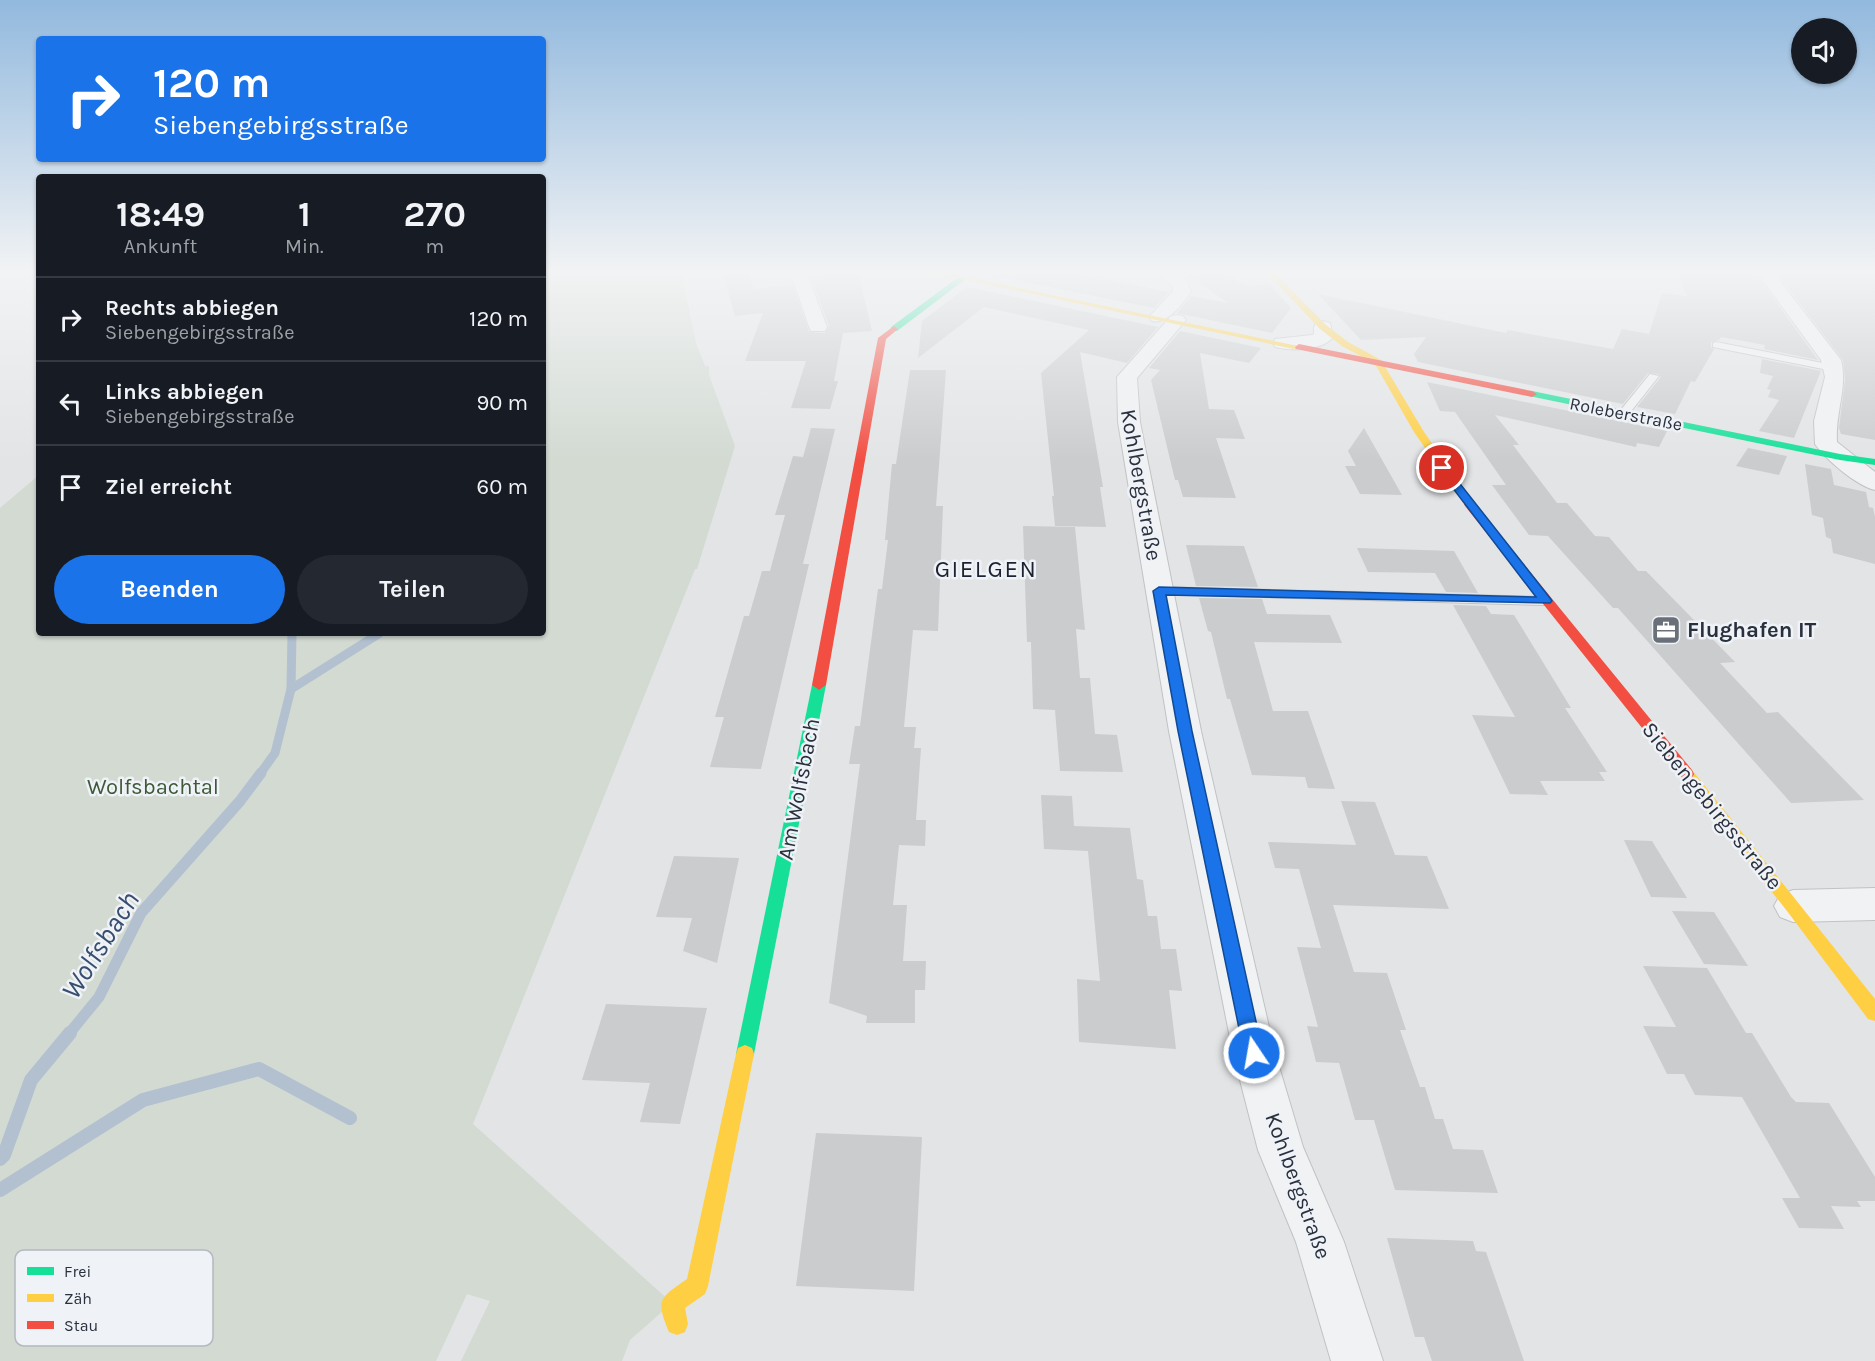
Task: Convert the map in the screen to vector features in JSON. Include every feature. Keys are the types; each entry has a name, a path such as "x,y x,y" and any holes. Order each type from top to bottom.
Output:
{"street":[{"name":"Am Wolfsbach","path":"677,1324 672,1303 697,1286 767,954 852,522 882,338 887,335"},
{"name":"Kohlbergstraße","path":"1157,335 1127,377 1129,422 1185,731 1254,1053 1281,1150 1320,1242 1357,1361"},
{"path":"1242,335 1378,362"},
{"path":"1282,343 1303,344 1316,341 1324,337 1324,335"},
{"path":"1333,335 1378,362"},
{"path":"1812,335 1831,360 1835,377 1825,421 1826,444 1875,483"},
{"name":"Roleberstraße","path":"1378,362 1425,374 1840,457 1875,462"},
{"name":"Siebengebirgsstraße","path":"1378,362 1454,486 1793,906 1875,1013"},
{"path":"1793,906 1875,904"}],"lane":[{"path":"1716,345 1833,368"},
{"path":"1624,413 1654,376"},
{"path":"1159,591 1545,601"}],"green space":[{"name":"Wolfsbachtal","path":"546,335 694,335 705,366 709,366 709,375 735,446 697,569 695,569 473,1124 672,1303 630,1340 622,1361 461,1361 490,1301 467,1294 436,1361 0,1361 0,508 36,478 36,636 546,636"}],"building":[{"path":"755,335 843,335 834,381 838,381 830,409 791,408 806,361 745,361"},
{"path":"921,335 948,335 918,358"},
{"path":"1084,335 1152,335 1127,363 1080,352 1103,487 1100,487 1106,527 1055,526 1041,373"},
{"path":"1177,335 1197,335 1261,348 1249,363 1200,353 1209,409 1234,410 1245,439 1216,438 1236,498 1183,497 1178,480 1175,480 1151,380 1160,370 1149,368"},
{"path":"1356,335 1533,335 1613,349 1620,335 1800,335 1818,360 1764,349 1765,345 1721,337 1711,342 1711,347 1714,349 1695,382 1691,381 1675,414 1637,407 1661,377 1659,374 1648,373 1623,404 1418,362 1414,354 1426,337 1361,340"},
{"path":"1824,335 1875,335 1875,440 1841,434 1839,428 1845,380 1843,360"},
{"path":"1762,359 1821,371 1794,438 1759,431 1779,400 1768,397 1771,390 1767,389 1773,376 1760,373"},
{"path":"910,370 946,370 936,506 943,506 938,631 913,630 904,727 916,727 914,748 921,748 916,820 926,820 925,846 899,845 893,905 907,905 903,961 926,961 925,990 915,990 915,1023 866,1023 867,1016 829,1003 860,764 849,764 855,726 860,726 878,589 882,589 888,540 885,540 892,464 896,464"},
{"path":"1427,382 1667,431 1659,447 1637,443 1636,447 1495,415 1519,445 1513,445 1557,503 1567,503 1595,536 1609,537 1638,571 1646,571 1735,662 1720,663 1767,713 1778,712 1864,800 1791,803 1618,608 1613,608 1548,536 1529,535 1492,485 1506,485 1455,412 1440,411"},
{"path":"811,428 835,429 803,564 809,564 761,769 710,767 724,717 715,717 744,616 749,616 762,571 770,571 785,515 775,515 793,456 803,457"},
{"path":"1364,428 1402,495 1360,494 1345,466 1356,466 1348,451"},
{"path":"1748,448 1787,456 1779,475 1736,466"},
{"path":"1805,464 1831,469 1834,485 1866,492 1869,507 1873,508 1875,517 1875,564 1833,553 1831,539 1826,537 1823,518 1812,515"},
{"path":"1023,526 1075,527 1085,630 1076,629 1080,678 1090,678 1095,734 1117,735 1123,772 1060,771 1055,710 1033,709 1031,642 1027,642"},
{"path":"1186,545 1244,546 1258,587 1196,586"},
{"path":"1357,548 1454,551 1478,593 1446,592 1435,573 1368,572"},
{"path":"1199,598 1262,599 1267,614 1330,615 1342,643 1254,642 1273,711 1308,711 1335,789 1308,788 1305,777 1252,775 1230,699 1227,699 1211,632 1208,631"},
{"path":"1453,605 1486,606 1491,614 1514,615 1571,708 1565,708 1607,772 1599,772 1605,781 1540,781 1548,795 1510,794 1472,715 1515,717"},
{"path":"1041,795 1072,796 1074,826 1130,828 1137,879 1143,880 1148,916 1157,916 1161,949 1176,949 1182,991 1169,990 1176,1049 1079,1042 1077,979 1100,981 1088,851 1044,849"},
{"path":"1341,801 1375,802 1395,855 1427,856 1449,909 1333,905 1354,972 1387,973 1406,1030 1400,1030 1420,1087 1425,1087 1435,1119 1443,1119 1453,1149 1483,1150 1498,1193 1395,1190 1374,1120 1355,1120 1339,1063 1316,1062 1307,1026 1318,1027 1297,947 1321,948 1299,869 1275,868 1268,842 1356,845"},
{"path":"1624,840 1652,841 1687,898 1651,897"},
{"path":"674,856 739,858 717,963 683,951 692,918 656,917"},
{"path":"1672,911 1714,912 1748,966 1704,964"},
{"path":"1643,966 1707,968 1746,1033 1752,1033 1791,1097 1796,1102 1829,1103 1875,1177 1875,1201 1857,1201 1861,1207 1831,1206 1844,1229 1799,1228 1782,1198 1800,1198 1742,1097 1695,1095 1684,1074 1667,1074 1643,1026 1676,1027"},
{"path":"606,1004 707,1008 680,1124 640,1122 650,1083 582,1080"},
{"path":"816,1133 922,1137 914,1291 796,1286"},
{"path":"1387,1238 1473,1241 1476,1251 1486,1252 1524,1361 1432,1361 1424,1337 1415,1337"}],"waterway":[{"name":"Wolfsbach","path":"291,689 292,636"},
{"path":"291,689 375,636"},
{"name":"Wolfsbach","path":"260,774 275,753 291,689"},
{"name":"Wolfsbach","path":"68,1035 99,997 141,913 240,801 261,773"},
{"name":"Wolfsbach","path":"0,1159 4,1155 31,1080 70,1033"},
{"path":"0,1190 143,1100 259,1069 350,1118"}],"traffic: fast":[{"path":"1532,394 1840,457 1875,462"},
{"path":"745,1054 819,685"}],"traffic: slow":[{"path":"1238,335 1299,347"},
{"path":"1333,335 1378,362 1419,432 1469,504"},
{"path":"1687,774 1875,1013"},
{"path":"677,1324 672,1303 697,1286 745,1054"}],"traffic: jam":[{"path":"819,685 882,338 887,335"},
{"path":"1299,347 1532,394"},
{"path":"1469,504 1687,774"}],"place":[{"name":"Flughafen IT","path":"1666,630"}],"district":[{"name":"GIELGEN","path":"986,569"}],"route":[{"path":"1254,1053 1185,731 1159,591 1545,601 1442,468"}]}
